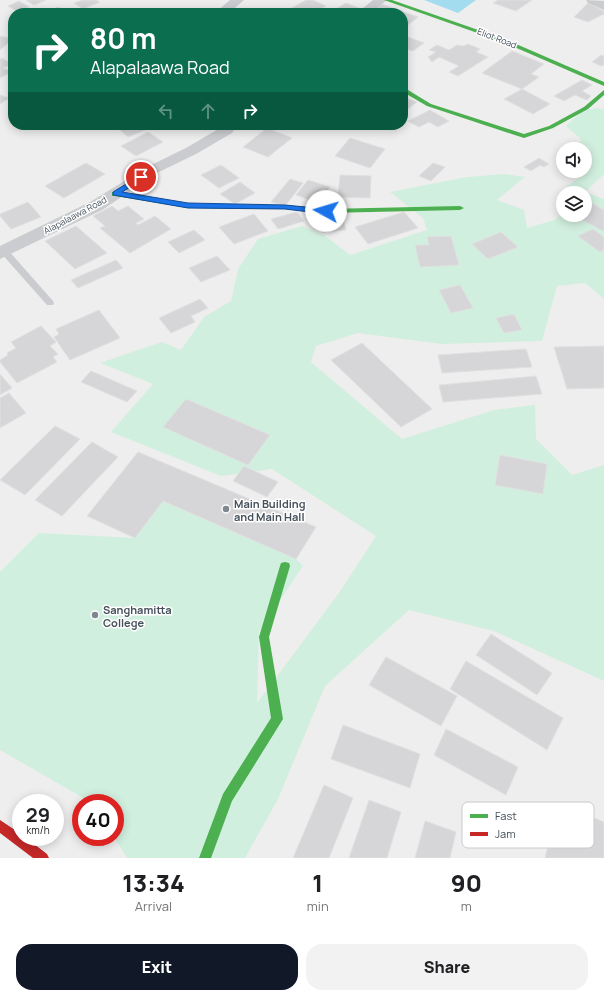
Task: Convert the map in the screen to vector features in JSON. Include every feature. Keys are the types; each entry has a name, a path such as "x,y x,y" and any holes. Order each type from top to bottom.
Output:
{"street":[{"path":"228,8 238,0"},
{"path":"373,8 388,0"},
{"name":"Eliot Road","path":"388,0 505,41 604,84"},
{"path":"592,0 604,6"},
{"path":"408,91 429,105 524,136 551,127 579,112 586,108 604,92"},
{"name":"Alapalaawa Road","path":"2,252 96,206 154,169 191,151 227,130"},
{"path":"116,194 188,206 285,207 326,211 460,208"},
{"path":"205,858 227,798 277,719 264,637 285,566"},
{"path":"0,826 44,858"}],"lane":[{"path":"2,252 25,274 50,303"}],"green space":[{"path":"598,108 604,110 604,174 591,186 567,186 579,178 592,178 592,142 580,142 581,139 566,126 583,110"},
{"path":"504,174 525,177 497,200 524,210 527,228 556,219 556,222 592,222 592,195 604,199 604,299 585,283 557,286 542,341 442,344 358,333 316,346 311,362 402,439 494,410 535,405 536,439 572,475 604,465 604,681 494,631 409,610 325,686 278,799 245,858 127,858 120,846 124,846 124,794 76,794 0,750 0,572 39,533 135,538 163,501 296,559 303,566 259,632 257,703 339,593 376,536 272,469 221,476 111,432 153,384 100,363 162,342 181,350 204,317 231,301 238,269 258,239 302,226 324,235 350,255 427,230 423,218 390,192 467,177"}],"water":[{"path":"424,0 476,0 458,13"}],"building":[{"path":"26,0 46,0 34,5"},
{"path":"83,0 96,0 100,2 85,8 82,8 74,3"},
{"path":"306,0 313,0 326,6 322,8 292,8"},
{"path":"498,0 532,0 516,11 493,3"},
{"path":"19,1 29,7 11,8 8,6"},
{"path":"346,3 358,8 338,8"},
{"path":"588,3 604,11 604,14 588,22 574,17"},
{"path":"382,4 393,8 376,8"},
{"path":"408,13 418,17 408,25"},
{"path":"0,36 8,38 8,43 0,50"},
{"path":"408,37 424,43 413,51 408,50"},
{"path":"468,44 480,49 476,52 488,57 458,76 449,72 459,66 439,57 432,62 428,57 436,52 429,50 437,45 449,50 457,45 464,46"},
{"path":"512,51 544,64 531,74 539,77 522,89 482,73"},
{"path":"601,55 604,56 604,65 601,66 592,62"},
{"path":"2,58 8,62 8,66 3,68 8,70 8,74 0,78 0,59"},
{"path":"582,80 592,85 582,91 591,96 587,100 575,95 564,101 554,96"},
{"path":"522,89 550,104 533,114 504,99"},
{"path":"0,95 8,98 8,99 0,104"},
{"path":"408,99 417,102 408,109"},
{"path":"430,110 449,121 438,127 429,122 419,127 408,121"},
{"path":"120,130 145,130 128,137"},
{"path":"264,130 272,130 292,138 268,157 243,147"},
{"path":"148,132 163,142 136,156 121,146"},
{"path":"350,138 385,149 370,168 335,156"},
{"path":"539,158 549,164 544,167 540,165 531,171 524,167"},
{"path":"86,163 105,174 64,198 45,186"},
{"path":"433,163 445,167 431,181 419,176"},
{"path":"221,165 239,178 219,188 201,175"},
{"path":"340,175 371,176 370,198 338,197"},
{"path":"290,179 303,183 285,206 271,202"},
{"path":"308,180 330,187 318,203 296,195"},
{"path":"240,182 255,193 235,204 220,194"},
{"path":"28,202 41,217 11,229 0,214"},
{"path":"592,203 604,210 603,231 586,222 592,222"},
{"path":"112,206 118,211 128,206 144,219 136,223 138,225 155,216 171,229 130,253 100,228 105,226 93,216"},
{"path":"297,212 304,221 278,229 271,219"},
{"path":"404,212 418,228 368,244 355,227"},
{"path":"254,214 268,231 234,244 219,227"},
{"path":"342,215 346,230 322,232 318,217"},
{"path":"76,226 107,253 75,269 45,241"},
{"path":"593,229 604,237 604,250 600,252 578,236"},
{"path":"194,230 205,240 179,253 168,242"},
{"path":"501,232 518,247 488,259 472,244"},
{"path":"451,236 459,265 420,267 415,245 429,245 427,237"},
{"path":"217,256 230,270 201,282 189,268"},
{"path":"116,260 123,268 78,288 71,280"},
{"path":"460,285 473,308 451,313 439,290"},
{"path":"200,299 208,308 191,316 195,322 171,333 159,318"},
{"path":"99,310 120,338 70,360 54,337 59,334 56,329"},
{"path":"514,314 522,330 504,333 496,318"},
{"path":"41,326 56,342 50,346 58,354 53,357 57,362 17,383 0,360 8,355 7,353 16,348 11,342"},
{"path":"362,343 432,409 401,427 331,360"},
{"path":"604,346 604,388 567,389 554,347"},
{"path":"526,349 532,367 442,373 438,355"},
{"path":"91,371 137,391 127,402 81,382"},
{"path":"0,374 12,388 0,395"},
{"path":"536,376 542,394 443,402 439,385"},
{"path":"9,393 26,413 0,428 0,398"},
{"path":"186,399 270,435 248,465 163,427"},
{"path":"55,426 80,439 25,495 0,480"},
{"path":"92,442 118,457 62,516 35,500"},
{"name":"Main Building and Main Hall","path":"138,452 316,527 296,559 163,501 135,538 87,516"},
{"path":"500,455 547,464 543,494 495,485"},
{"path":"244,466 278,482 267,497 233,481"},
{"path":"491,634 552,673 537,695 476,655"},
{"path":"386,657 457,696 441,726 369,685"},
{"path":"466,661 563,718 547,750 450,689"},
{"path":"343,725 420,754 410,788 331,759"},
{"path":"446,729 518,767 506,795 434,755"},
{"path":"324,785 353,798 329,858 293,858"},
{"path":"369,800 401,812 387,858 349,858"},
{"path":"594,818 604,822 604,858 545,858 548,848 594,848"},
{"path":"425,821 456,832 450,858 415,858"}],"traffic: fast":[{"path":"387,0 505,41 604,84"},
{"path":"408,92 429,105 524,136 551,127 586,108 604,92"},
{"path":"115,194 188,206 285,207 326,211 460,208"},
{"path":"205,858 227,798 277,719 264,637 285,566"}],"traffic: jam":[{"path":"0,826 43,858"}],"place":[{"name":"Main Building and Main Hall","path":"226,509"},
{"name":"Sanghamitta College","path":"95,615"}],"route":[{"path":"141,177 116,194 188,206 262,206 326,211"}]}
